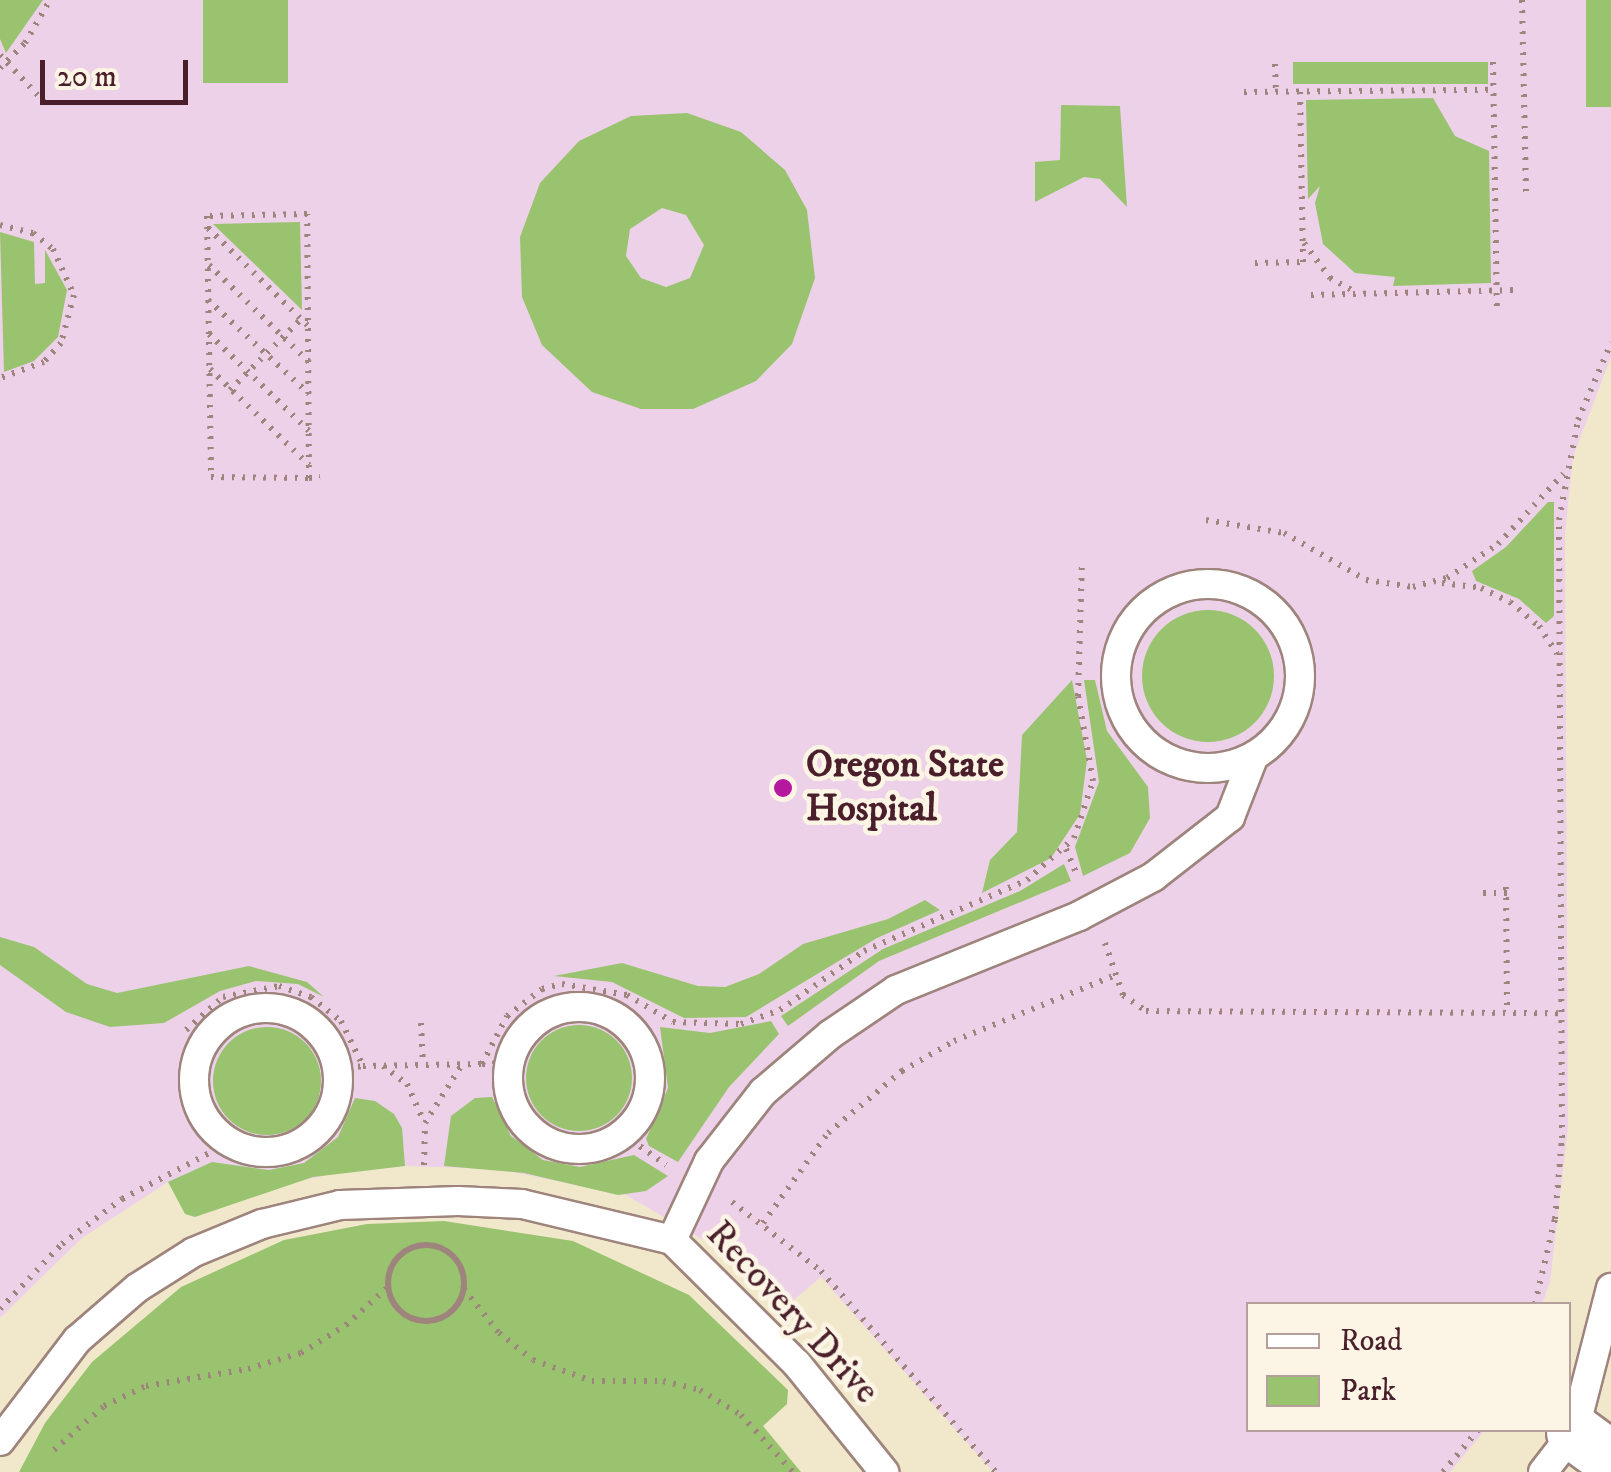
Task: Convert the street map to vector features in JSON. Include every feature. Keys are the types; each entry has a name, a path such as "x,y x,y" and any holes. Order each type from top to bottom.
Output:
{"lane":[{"path":"672,1240 709,1161 741,1119 763,1092 831,1034 896,990 1079,916 1154,878 1230,817 1253,758 1277,738 1301,681 1284,622 1234,586 1203,582 1172,590 1145,606 1127,629 1116,688 1124,716 1141,741 1194,768 1253,758"},
{"path":"573,1007 608,1012 636,1036 650,1067 642,1112 623,1134 585,1149 540,1138 512,1102 496,1064 540,1018 573,1007"},
{"path":"249,1010 294,1013 350,1067 331,1112 296,1146 272,1153 230,1142 208,1123 194,1076 210,1034 228,1019 249,1010"},
{"name":"Recovery Drive","path":"0,1441 77,1340 137,1288 194,1252 262,1224 340,1205 458,1200 522,1204 672,1240 772,1336 884,1472"},
{"path":"1576,1454 1611,1288"}],"path":[{"path":"2,66 50,0"},
{"path":"1522,0 1526,198"},
{"path":"0,55 2,66 46,105"},
{"path":"1493,62 1497,308"},
{"path":"1275,64 1276,92"},
{"path":"1244,92 1493,90"},
{"path":"1255,263 1304,262 1300,92"},
{"path":"310,478 307,214 207,216 210,478 310,478 320,477"},
{"path":"0,226 33,234 53,249 74,295 62,343 34,368 0,378"},
{"path":"207,227 308,326"},
{"path":"1303,242 1337,284 1359,294"},
{"path":"208,264 309,362"},
{"path":"1310,296 1516,290"},
{"path":"208,299 309,394"},
{"path":"230,390 308,312"},
{"path":"208,333 310,431"},
{"path":"1536,1302 1558,1196 1562,1012 1560,661 1566,468 1587,393 1611,342"},
{"path":"209,368 310,466"},
{"path":"1431,583 1498,544 1566,468"},
{"path":"1206,520 1248,523 1298,538 1381,584 1482,588 1510,602 1539,626 1560,661"},
{"path":"186,1030 223,997 279,986 311,997 341,1021 350,1067 496,1064 507,1016 542,990 562,984 602,986 652,1014 697,1026 741,1024 772,1014 864,951 1027,880 1066,849 1081,826 1093,781 1078,696 1082,560"},
{"path":"1066,849 1078,878"},
{"path":"1484,893 1506,890 1507,1013"},
{"path":"1099,928 1131,1004 1146,1011 1562,1012"},
{"path":"763,1223 815,1147 890,1079 954,1041 1116,975"},
{"path":"772,1014 778,1022"},
{"path":"421,1023 423,1065"},
{"path":"425,1123 462,1064"},
{"path":"383,1066 408,1084 425,1123 424,1166"},
{"path":"623,1134 675,1171"},
{"path":"0,1308 62,1244 122,1199 230,1142"},
{"path":"724,1198 763,1223 820,1271 996,1472"},
{"path":"54,1450 104,1406 146,1386 248,1369 301,1353 346,1326 387,1288 392,1263 424,1244 449,1252 463,1272 464,1290 499,1333 534,1360 592,1381 663,1382 700,1390 742,1415 794,1472"},
{"path":"387,1288 398,1311 422,1322 446,1316 464,1290"},
{"path":"1443,1472 1476,1432"}],"shaded area":[{"name":"Oregon State Hospital","path":"0,0 1611,0 1611,357 1573,457 1565,534 1568,1127 1550,1282 1543,1302 1246,1302 1246,1432 1483,1432 1450,1472 993,1472 821,1277 789,1304 736,1259 626,1195 498,1169 405,1166 332,1174 271,1187 193,1217 168,1182 82,1238 0,1318"}],"green space":[{"path":"0,0 43,0 6,53 0,39"},
{"path":"203,0 288,0 288,83 203,83"},
{"path":"1586,0 1611,0 1611,107 1586,107"},
{"path":"1293,62 1488,62 1488,84 1293,84"},
{"path":"1433,98 1455,136 1489,151 1491,283 1393,286 1395,277 1355,273 1323,244 1315,203 1320,186 1308,199 1306,100"},
{"path":"1061,105 1120,106 1127,207 1100,179 1084,177 1035,202 1035,162 1060,160"},
{"path":"687,113 741,132 785,170 807,210 815,278 792,344 756,381 693,409 641,409 592,392 542,345 522,297 520,237 540,183 579,141 631,116","holes":["662,208 686,215 704,245 690,278 666,287 641,278 626,256 630,229"]},
{"path":"300,222 302,310 213,224"},
{"path":"0,232 34,242 35,284 45,283 45,250 67,290 58,337 34,361 4,372"},
{"path":"1548,502 1554,502 1554,616 1546,623 1519,599 1476,581 1472,571 1506,547"},
{"path":"1208,610 1233,615 1254,630 1269,651 1274,676 1269,701 1254,722 1233,737 1208,742 1183,737 1162,722 1147,701 1142,676 1147,651 1162,630 1183,615"},
{"path":"1072,680 1087,760 1080,814 1051,858 982,893 990,860 1017,832 1022,735"},
{"path":"1084,680 1095,680 1107,731 1148,787 1150,818 1130,853 1083,876 1075,847 1099,782"},
{"path":"1064,864 1071,881 879,961 788,1026 781,1016 883,949 1020,891"},
{"path":"925,900 940,910 877,938 746,1017 684,1018 612,982 554,976 622,963 698,986 725,987 759,974 803,944 888,919"},
{"path":"0,937 34,947 87,984 117,993 249,966 307,982 324,997 298,984 256,981 220,991 164,1023 110,1027 66,1012 0,965"},
{"path":"771,1021 779,1034 729,1087 678,1162 649,1146 646,1139 668,1088 660,1027 710,1033"},
{"path":"579,1025 599,1029 616,1041 628,1058 632,1078 628,1098 616,1115 599,1127 579,1131 559,1127 542,1115 530,1098 526,1078 530,1058 542,1041 559,1029"},
{"path":"267,1027 297,1036 305,1043 312,1051 321,1081 312,1111 305,1119 297,1126 267,1135 237,1126 229,1119 222,1111 213,1081 222,1051 229,1043 237,1036"},
{"path":"492,1097 511,1136 543,1160 580,1167 634,1155 668,1176 646,1191 618,1195 524,1173 444,1166 451,1116 475,1098"},
{"path":"355,1098 375,1101 394,1114 402,1128 405,1166 313,1177 195,1217 185,1214 168,1182 212,1162 269,1170 304,1163 338,1137"},
{"path":"444,1221 573,1241 689,1295 788,1390 787,1404 763,1426 801,1472 19,1472 45,1423 92,1362 181,1287 284,1240 367,1224"}],"place":[{"name":"Oregon State Hospital","path":"783,788"}]}
